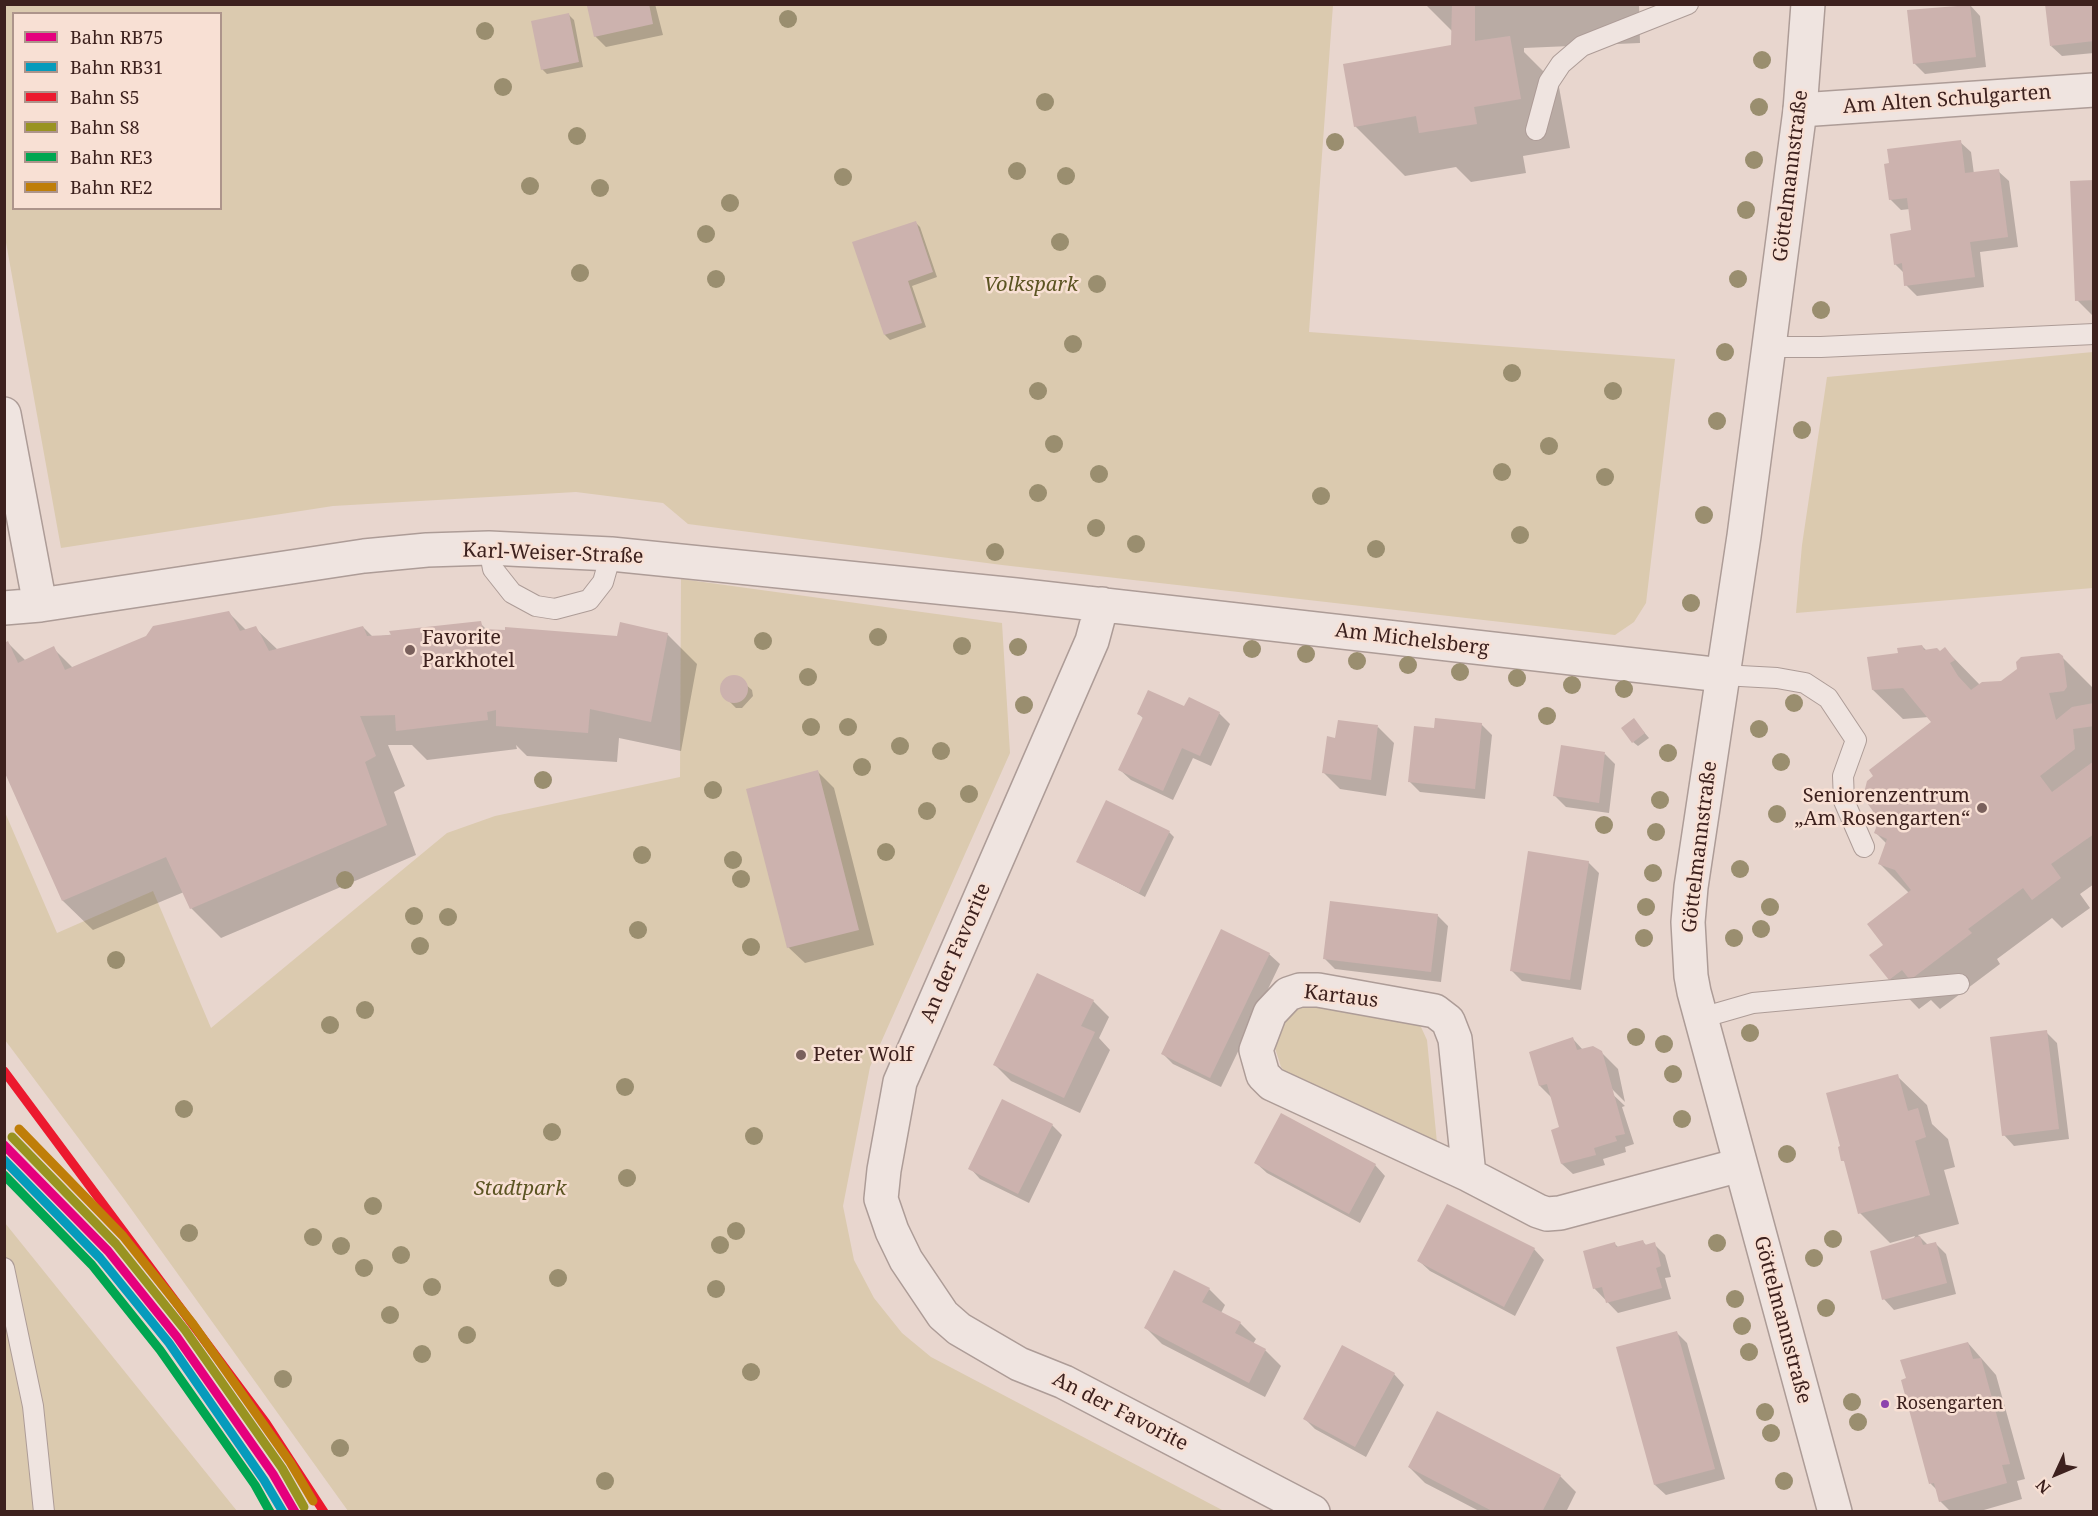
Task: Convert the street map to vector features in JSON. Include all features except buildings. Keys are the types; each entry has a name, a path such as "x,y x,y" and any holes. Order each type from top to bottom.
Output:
{"street":[{"name":"Göttelmannstraße","path":"1808,4 1800,110 1744,536 1722,675 1688,922 1691,976 1701,1018 1835,1512"},
{"name":"Am Alten Schulgarten","path":"1800,110 2094,90"},
{"path":"4,414 40,605"},
{"name":"Karl-Weiser-Straße","path":"4,608 40,605 364,556 427,550 489,548 611,554 1102,604"},
{"name":"Am Michelsberg","path":"1102,604 1722,675"},
{"name":"An der Favorite","path":"1102,604 1092,641 900,1082 881,1199 892,1231 906,1260 943,1315 959,1329 1019,1364 1064,1382 1312,1512"},
{"name":"Kartaus","path":"1469,1175 1455,1039 1448,1021 1434,1011 1318,990 1300,990 1288,994 1270,1013 1256,1050 1263,1075 1272,1084 1469,1175 1547,1214 1560,1213 1740,1165"}],"lane":[{"path":"1536,130 1549,82 1562,64 1582,46 1688,4"},
{"path":"1769,347 1807,348 2094,334"},
{"path":"489,548 493,569 512,593 536,606 555,609 589,600 603,582 611,554"},
{"path":"1722,675 1805,683 1828,698 1856,740 1843,776 1844,801 1864,848"},
{"path":"1701,1018 1753,1004 1959,984"},
{"path":"4,1268 33,1406 44,1512"}],"green space":[{"name":"Volkspark","path":"4,5 1333,5 1309,332 1675,359 1646,603 1634,622 1615,635 1002,565 688,524 663,503 576,492 333,506 61,548 5,237"},
{"path":"2093,352 2093,588 1796,613 1802,545 1827,377"},
{"name":"Stadtpark","path":"681,579 1002,623 1010,753 870,1067 843,1206 854,1260 874,1298 902,1333 931,1357 1224,1511 348,1511 124,1199 5,1040 4,810 57,933 153,891 211,1028 447,833 495,816 680,777"},
{"path":"1308,1003 1411,1019 1421,1027 1427,1040 1437,1143 1287,1074 1281,1067 1275,1048 1286,1020 1300,1006"},
{"path":"5,1223 237,1511 5,1511"}],"rail line":[{"name":"S5","path":"4,1071 266,1423 324,1512"},
{"name":"RE2","path":"19,1129 123,1236 193,1324 290,1462 313,1501"},
{"name":"S8","path":"12,1137 116,1244 185,1330 282,1468 304,1507"},
{"name":"RB75","path":"4,1145 108,1251 177,1337 273,1474 295,1512"},
{"name":"RB31","path":"4,1160 100,1258 169,1343 264,1480 283,1512"},
{"name":"RE3","path":"4,1175 92,1265 160,1350 255,1485 270,1512"}],"place":[{"name":"Favorite Parkhotel","path":"410,650"},
{"name":"Seniorenzentrum „Am Rosengarten“","path":"1982,808"},
{"name":"Peter Wolf","path":"801,1055"},
{"name":"Rosengarten","path":"1885,1404"}]}
